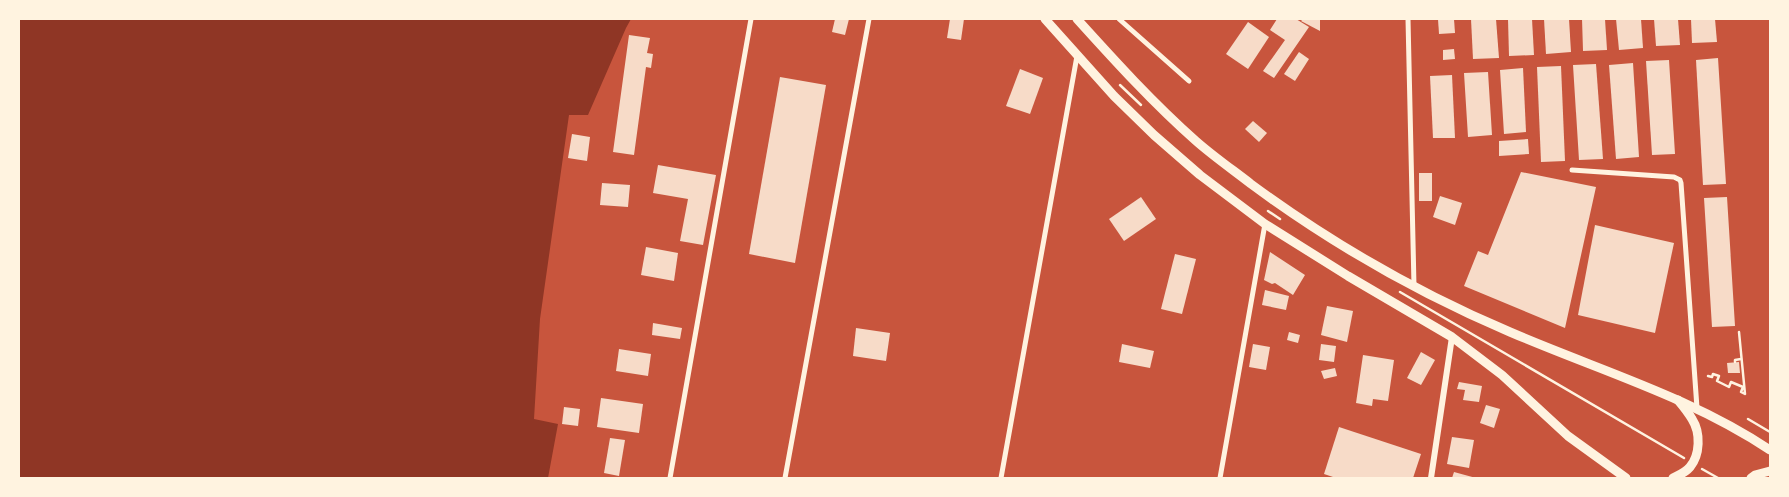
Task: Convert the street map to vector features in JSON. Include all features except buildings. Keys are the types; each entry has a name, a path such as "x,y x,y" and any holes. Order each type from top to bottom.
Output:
{"main road":[{"path":"1045,19 1077,56 1154,136 1200,175 1265,224 1348,276 1452,337 1502,375 1568,436 1626,478"},
{"path":"1077,19 1155,103 1197,142 1282,206 1358,255 1414,287 1509,332 1697,408 1742,432 1770,450"},
{"path":"1673,478 1684,473 1690,467 1696,455 1698,442 1698,431 1692,419 1677,399"},
{"path":"1751,478 1770,471"}],"street":[{"path":"670,478 751,19"},
{"path":"785,478 869,19"},
{"path":"1119,19 1189,80"},
{"path":"1408,19 1414,287"},
{"path":"1002,478 1077,56"},
{"path":"1572,170 1674,177 1680,180 1697,408"},
{"path":"1220,478 1265,224"},
{"path":"1431,478 1452,337"}],"path":[{"path":"1708,376 1712,377 1713,374 1719,376 1717,382 1729,387 1731,382 1743,387 1741,392 1745,394 1739,332"},
{"path":"1735,362 1734,360 1742,359"},
{"path":"1748,419 1770,432"}],"shaded area":[{"path":"19,19 631,19 588,115 569,115 540,319 534,419 558,424 548,478 19,478"}]}
